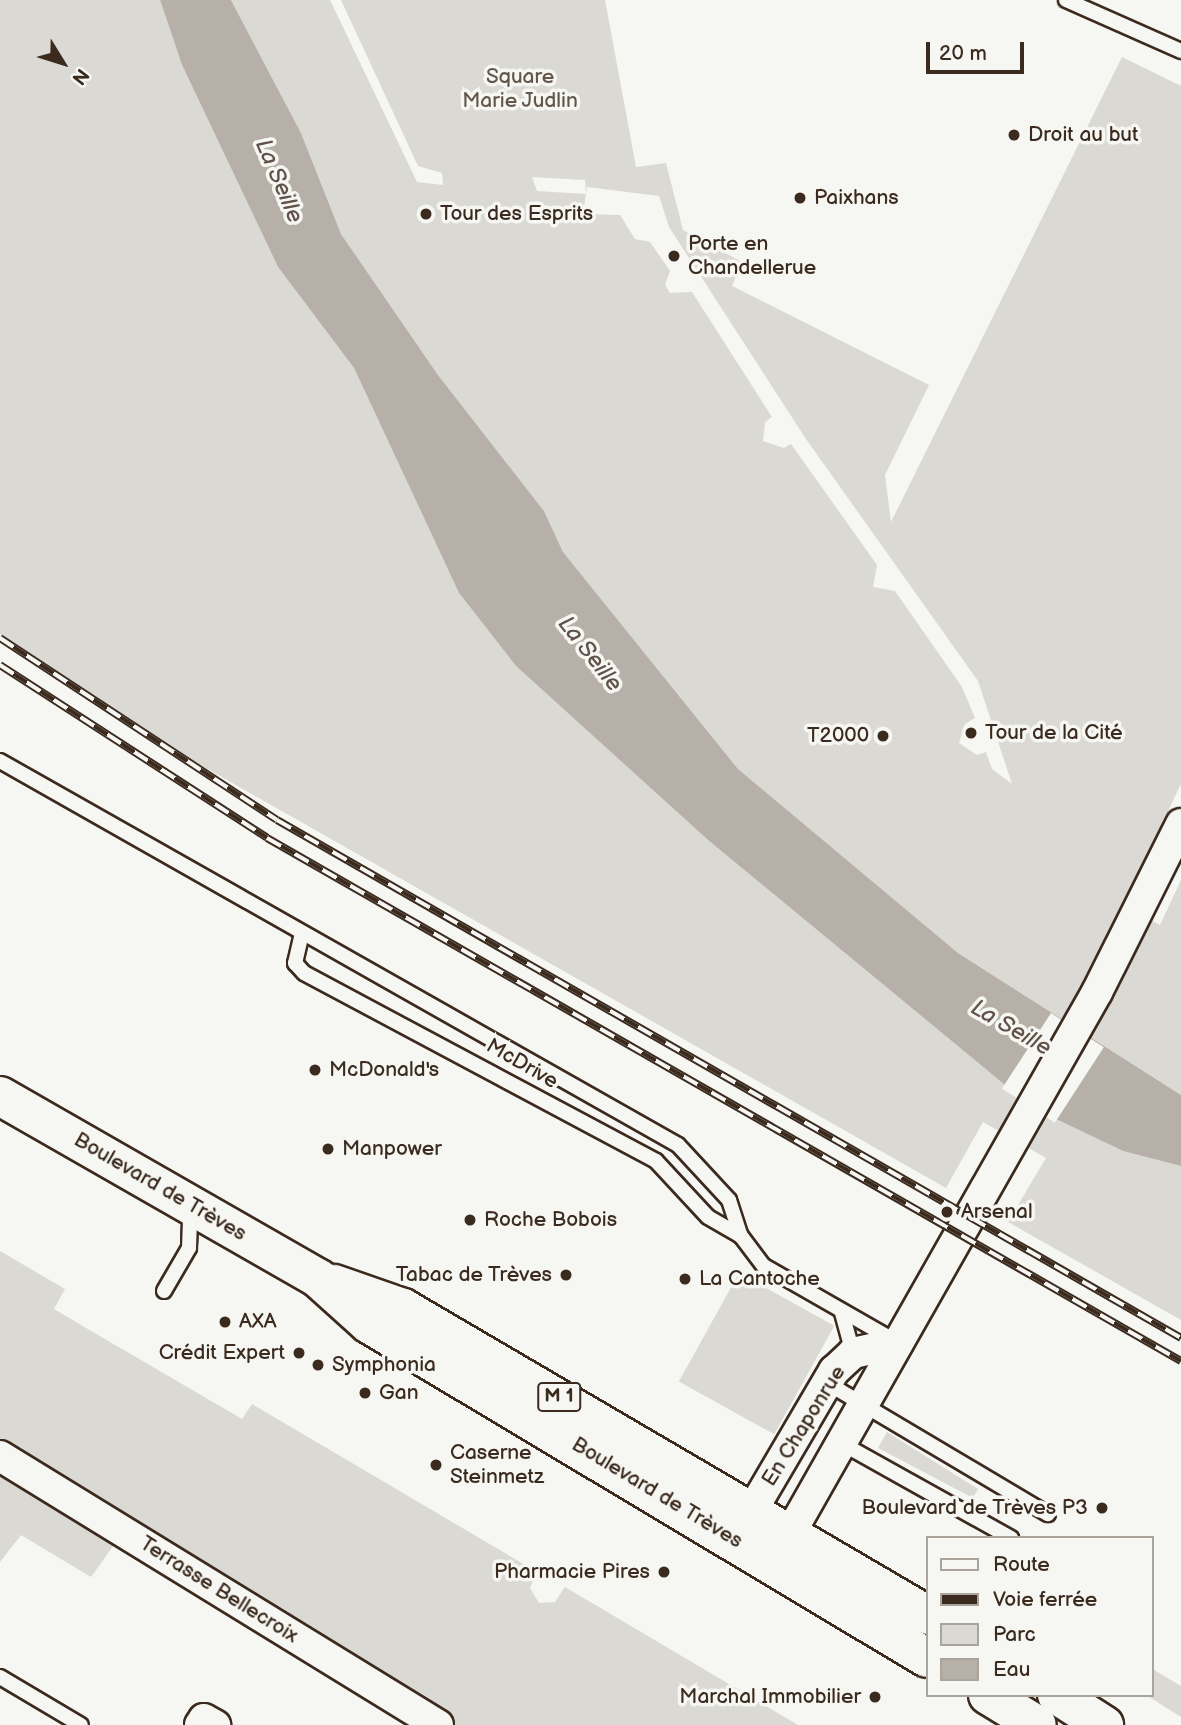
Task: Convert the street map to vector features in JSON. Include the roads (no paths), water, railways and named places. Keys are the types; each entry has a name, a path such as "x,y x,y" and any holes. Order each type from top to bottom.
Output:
{"main road":[{"name":"Boulevard de Trèves","path":"0,1096 190,1202 319,1279 369,1324 782,1548 926,1615"},
{"name":"Boulevard de Trèves","path":"782,1548 926,1657"},
{"path":"991,1697 1037,1725"},
{"path":"1060,1697 1104,1725"}],"street":[{"name":"En Chaponrue","path":"782,1548 1097,992 1181,824"},
{"name":"En Chaponrue","path":"743,1525 827,1383 853,1353 898,1343"},
{"name":"Terrasse Bellecroix","path":"0,1456 438,1725"},
{"path":"201,1725 204,1718 215,1725"}],"lane":[{"path":"1066,0 1181,51"},
{"path":"0,761 678,1145 729,1200 741,1236 764,1266 898,1343"},
{"name":"McDrive","path":"302,933 295,963 304,973 656,1161 708,1217 741,1236"},
{"path":"164,1291 189,1248 190,1202"},
{"path":"841,1312 853,1353"},
{"path":"827,1383 1048,1514"},
{"path":"841,1443 1007,1536"},
{"path":"0,1677 80,1725"}],"water":[{"name":"La Seille","path":"160,0 231,0 301,133 341,234 438,375 544,511 563,552 738,769 958,953 1181,1095 1181,1166 1123,1151 1033,1108 708,840 516,666 459,593 354,368 278,267 182,65"}],"railway":[{"path":"0,638 277,820 1181,1338"},
{"path":"0,665 267,838 1181,1361"}],"place":[{"name":"Droit au but","path":"1014,135"},
{"name":"Paixhans","path":"800,198"},
{"name":"Tour des Esprits","path":"426,214"},
{"name":"Porte en Chandellerue","path":"674,256"},
{"name":"Tour de la Cité","path":"971,733"},
{"name":"T2000","path":"883,736"},
{"name":"McDonald's","path":"315,1070"},
{"name":"Manpower","path":"328,1149"},
{"name":"Arsenal","path":"947,1212"},
{"name":"Roche Bobois","path":"470,1220"},
{"name":"Tabac de Trèves","path":"566,1275"},
{"name":"La Cantoche","path":"685,1279"},
{"name":"AXA","path":"225,1322"},
{"name":"Crédit Expert","path":"299,1353"},
{"name":"Symphonia","path":"318,1365"},
{"name":"Gan","path":"365,1393"},
{"name":"Caserne Steinmetz","path":"436,1465"},
{"name":"Boulevard de Trèves P3","path":"1102,1508"},
{"name":"Pharmacie Pires","path":"664,1572"},
{"name":"Marchal Immobilier","path":"875,1697"}],"park label":[{"name":"Square Marie Judlin","path":"520,89"}]}
